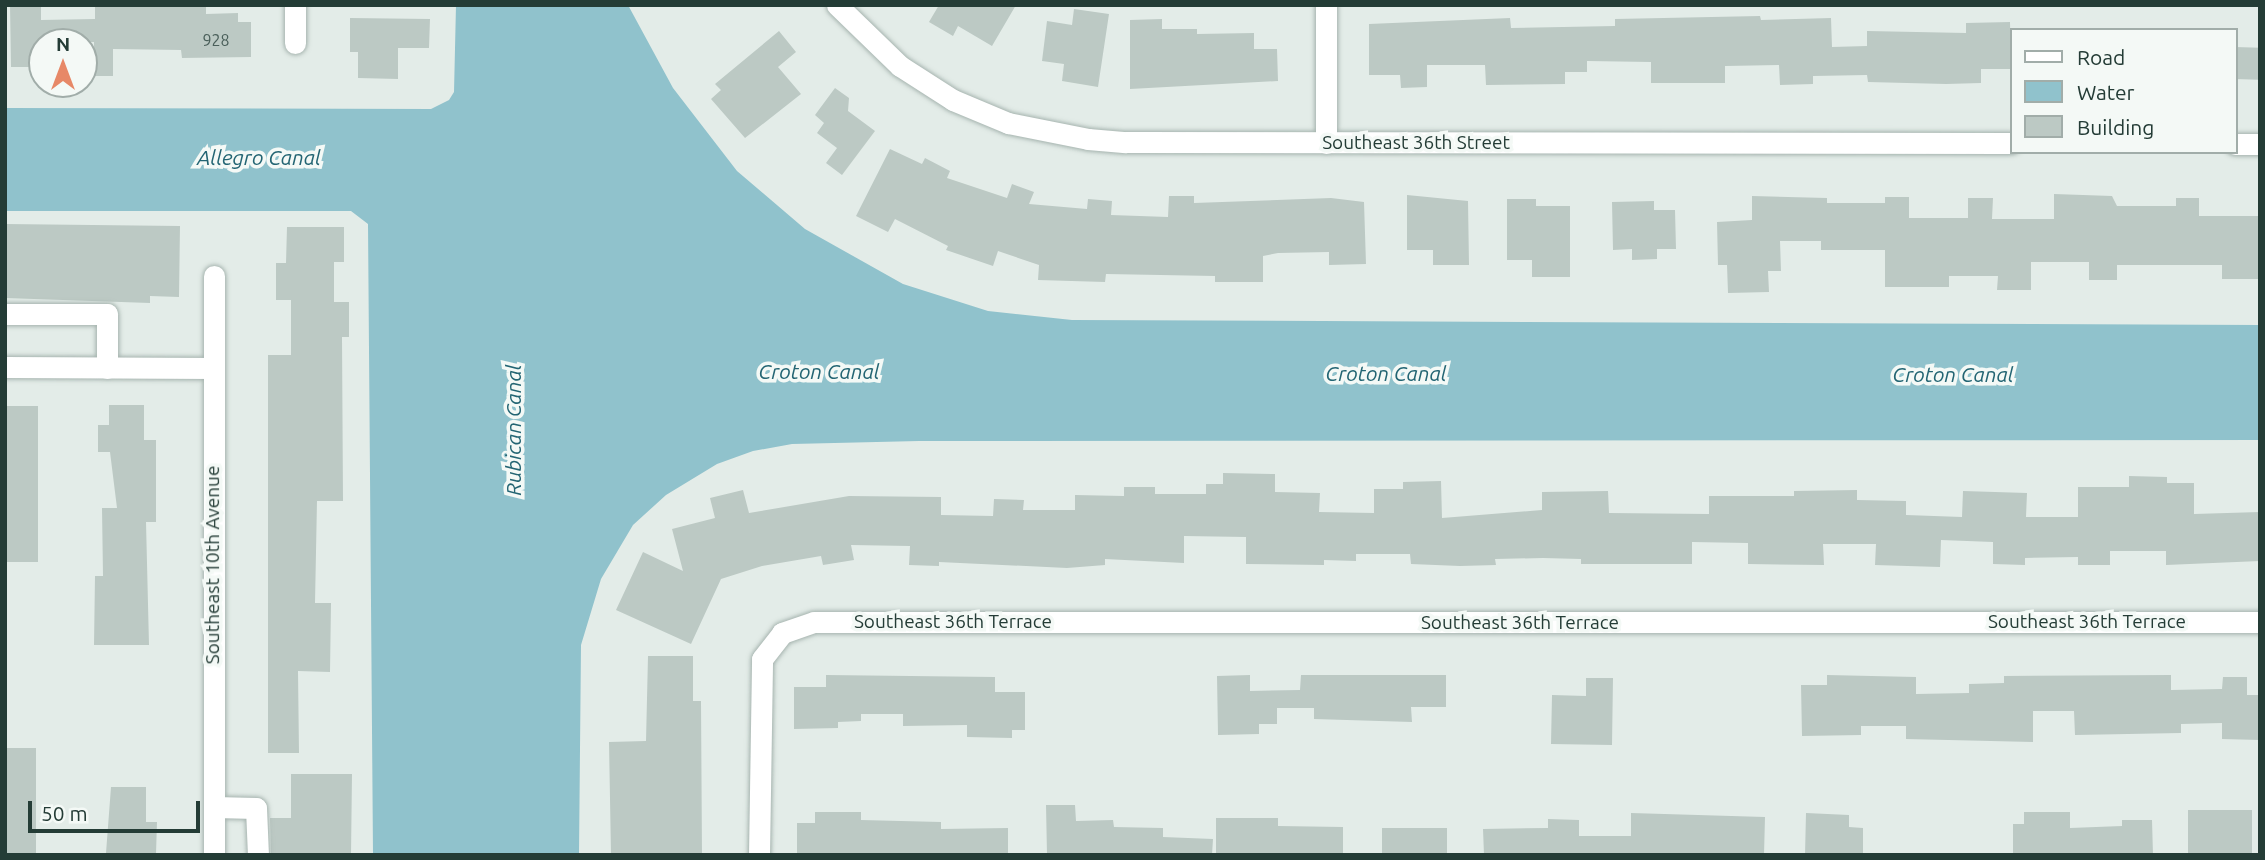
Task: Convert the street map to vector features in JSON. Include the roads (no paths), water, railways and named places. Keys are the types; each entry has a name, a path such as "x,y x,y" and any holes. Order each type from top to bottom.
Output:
{"street":[{"path":"295,5 295,43"},
{"name":"Southeast 36th Street","path":"837,5 854,24 926,84 983,114 1020,127 1126,142 2010,144"},
{"path":"1326,5 1326,143"},
{"path":"2237,144 2260,144"},
{"name":"Southeast 10th Avenue","path":"214,276 214,855"},
{"path":"5,314 107,314 107,368"},
{"path":"5,368 214,368"},
{"name":"Southeast 36th Terrace","path":"760,855 760,672 768,647 782,633 829,622 2260,622"},
{"path":"214,807 256,808 258,855"}],"water":[{"path":"456,5 628,5 673,88 737,171 805,229 903,284 988,311 1072,320 2260,325 2260,440 919,441 792,444 753,451 717,464 666,495 633,525 601,579 581,645 579,855 373,855 368,224 351,211 5,211 5,108 431,109 449,100 454,92"}],"water label":[{"name":"Allegro Canal","path":"259,157"},
{"name":"Croton Canal","path":"819,371"},
{"name":"Croton Canal","path":"1386,373"},
{"name":"Croton Canal","path":"1953,374"},
{"name":"Rubican Canal","path":"513,430"}]}
